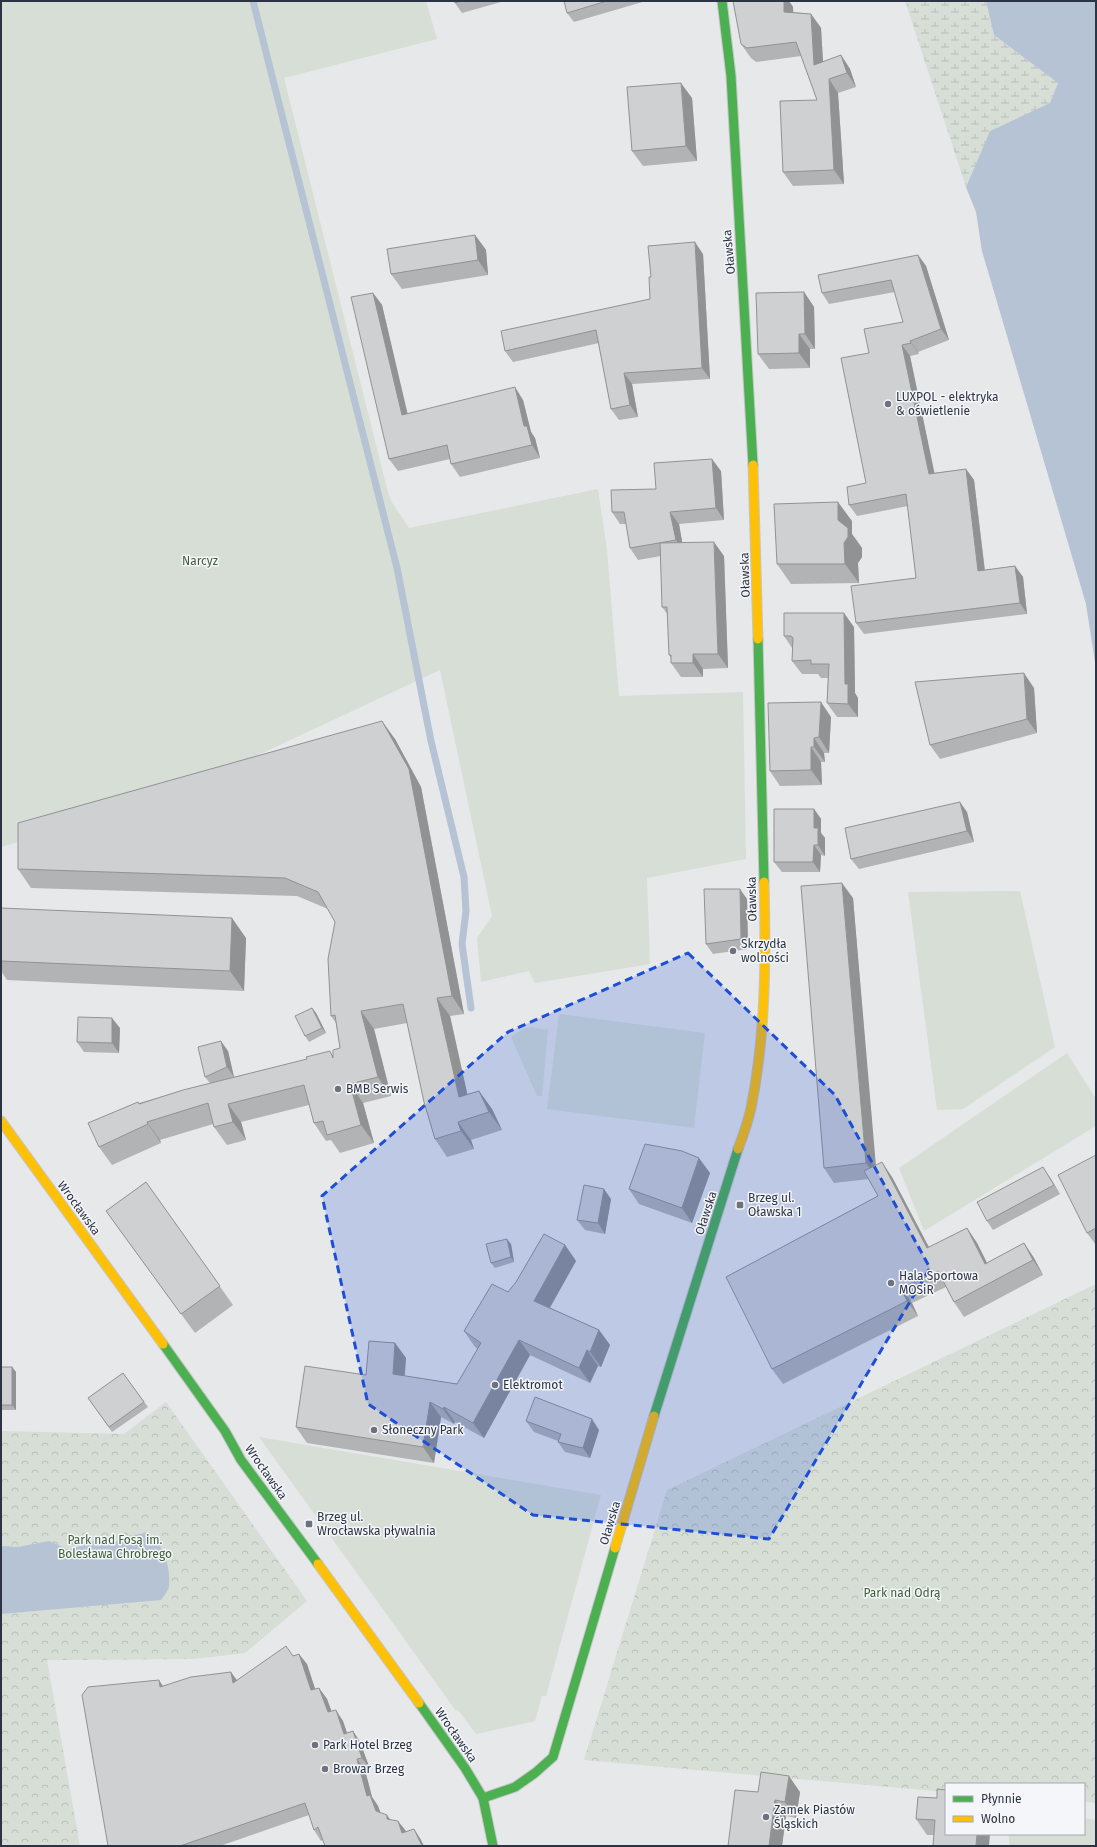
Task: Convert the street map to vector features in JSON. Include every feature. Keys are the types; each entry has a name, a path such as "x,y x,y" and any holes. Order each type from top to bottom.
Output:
{"street":[{"name":"Oławska","path":"483,1798 515,1787 535,1773 553,1757 659,1400 751,1109 759,1054 765,976 755,497 745,299 731,76 722,1"},
{"name":"Wrocławska","path":"1,1120 225,1431 241,1460 342,1596 442,1735 483,1798 493,1846"}],"highlighted area":[{"path":"688,953 835,1095 930,1268 769,1539 533,1515 368,1404 322,1196 508,1032"}],"green space":[{"name":"Narcyz","path":"1,1 426,1 437,39 284,78 387,489 391,501 409,528 598,489 607,550 619,696 743,692 746,859 647,878 650,964 535,983 529,971 481,982 477,938 492,916 440,670 162,800 1,847"},
{"path":"905,1 986,1 994,35 1058,83 1050,103 990,131 966,187"},
{"path":"1020,891 1055,1047 963,1109 937,1110 908,892"},
{"path":"559,1014 705,1033 694,1128 547,1109"},
{"path":"531,1027 548,1030 542,1096 537,1096 511,1037 523,1029"},
{"path":"1067,1053 1096,1099 1096,1126 924,1231 899,1168"},
{"path":"784,1193 784,1196 751,1207 755,1195"},
{"name":"Park nad Odrą","path":"1096,1284 1096,1803 1085,1802 1085,1783 945,1783 945,1792 584,1760 667,1490"},
{"name":"Park nad Fosą im. Bolesława Chrobrego","path":"166,1402 307,1601 245,1653 194,1659 47,1660 80,1846 1,1846 1,1431 124,1434"},
{"path":"259,1437 601,1495 546,1696 542,1696 535,1721 476,1734 458,1710 456,1711"},
{"path":"1085,1818 1096,1820 1096,1846 1009,1846 1009,1835 1085,1835"}],"water":[{"path":"986,1 1096,1 1096,669 1086,604 982,251 976,212 966,187 990,131 1050,103 1058,83 994,35"},
{"path":"146,1533 157,1542 161,1548 165,1556 169,1572 169,1586 167,1592 161,1600 1,1614 1,1546 18,1547 49,1541 69,1550 103,1538 116,1542 127,1536"}],"building":[{"path":"564,1 607,1 567,13"},
{"path":"733,1 784,1 784,12 811,14 814,65 841,55 847,73 829,79 834,170 783,172 780,101 817,100 796,42 747,48 741,44"},
{"path":"681,83 686,146 632,151 627,87"},
{"path":"475,235 478,260 391,274 387,249"},
{"path":"695,242 702,368 624,373 630,405 611,409 596,330 505,351 501,331 650,299 649,277 651,277 648,246"},
{"path":"918,255 941,329 910,341 911,343 902,345 929,474 966,469 978,571 1015,566 1020,603 856,623 851,586 916,578 906,494 849,505 847,487 866,483 841,358 869,353 864,329 903,322 891,280 822,293 818,275"},
{"path":"804,292 805,334 799,334 799,353 758,354 756,293"},
{"path":"373,293 402,415 515,387 524,426 527,426 532,445 451,464 447,445 389,459 351,297"},
{"path":"712,459 716,508 670,512 676,540 630,548 624,512 612,512 611,490 656,489 654,463"},
{"path":"838,502 838,520 848,528 848,537 844,543 845,564 777,564 774,504"},
{"path":"714,542 718,654 693,654 693,663 671,663 671,655 669,655 667,607 662,607 660,543"},
{"path":"784,613 844,613 845,684 848,684 848,704 827,703 829,664 811,664 811,660 792,661 793,638 791,636 784,636"},
{"path":"1024,673 1027,719 930,745 915,682"},
{"path":"821,702 819,737 814,738 814,747 811,747 811,770 770,771 768,703"},
{"path":"382,721 409,769 452,996 437,998 459,1097 479,1091 489,1112 458,1122 461,1131 435,1139 424,1102 403,1004 361,1011 378,1077 350,1084 361,1125 327,1135 323,1121 314,1123 304,1085 228,1104 233,1122 214,1127 208,1103 147,1122 148,1124 99,1147 88,1123 138,1102 139,1104 183,1090 307,1059 306,1057 330,1051 333,1058 333,1050 340,1048 335,1015 331,1016 328,959 335,922 318,892 285,878 18,869 18,823"},
{"path":"960,802 967,831 851,859 845,828"},
{"path":"774,809 814,809 814,828 818,828 818,845 814,845 813,862 774,862"},
{"path":"842,883 866,1163 824,1168 801,886"},
{"path":"704,889 740,889 741,939 706,944"},
{"path":"1,908 232,918 230,971 1,961"},
{"path":"312,1008 322,1028 305,1036 295,1016"},
{"path":"78,1017 112,1018 112,1043 77,1042"},
{"path":"221,1041 227,1067 205,1077 198,1047"},
{"path":"645,1144 682,1151 699,1158 682,1208 629,1189"},
{"path":"1096,1155 1096,1228 1087,1233 1058,1175"},
{"name":"Hala Sportowa MOSiR","path":"882,1162 927,1248 967,1228 985,1264 1024,1243 1033,1260 954,1302 938,1271 901,1288 907,1301 772,1369 726,1277 878,1196 864,1171"},
{"path":"1043,1167 1054,1185 987,1221 977,1202"},
{"path":"146,1182 220,1286 181,1314 106,1211"},
{"path":"584,1185 604,1189 598,1223 577,1220"},
{"path":"544,1234 565,1245 534,1301 599,1330 590,1352 587,1350 579,1368 519,1340 473,1423 444,1407 443,1409 430,1402 423,1447 296,1427 305,1366 366,1375 369,1341 395,1343 393,1374 457,1384 481,1343 464,1331 492,1284 508,1292 516,1282"},
{"path":"507,1239 511,1257 491,1263 486,1244"},
{"path":"1,1367 12,1367 12,1405 1,1405"},
{"path":"123,1373 144,1402 109,1427 88,1398"},
{"path":"535,1397 592,1419 583,1448 558,1442 561,1434 526,1421"},
{"path":"286,1646 293,1656 299,1654 311,1690 319,1688 328,1712 336,1710 344,1734 353,1731 362,1758 357,1759 367,1796 370,1795 376,1811 387,1815 387,1819 398,1821 402,1833 414,1829 422,1846 325,1846 318,1827 314,1830 305,1803 180,1846 108,1846 82,1695 88,1687 159,1680 160,1687 191,1677 231,1672 233,1683"},
{"path":"761,1772 789,1776 785,1802 775,1800 769,1846 728,1846 735,1790 758,1792"},
{"path":"937,1789 945,1790 945,1835 977,1835 976,1846 933,1846 935,1820 916,1819 918,1797 937,1798"}],"waterway":[{"path":"253,1 397,568 431,741 464,877 466,911 462,944 471,1008"}],"traffic: fast":[{"path":"722,1 731,76 753,465"},
{"path":"758,639 764,882"},
{"path":"654,1416 738,1149"},
{"path":"163,1344 225,1431 241,1460 318,1564"},
{"path":"483,1798 515,1787 535,1773 553,1757 615,1548"},
{"path":"419,1703 465,1768 483,1798 493,1846"}],"traffic: slow":[{"path":"753,465 758,639"},
{"path":"738,1149 751,1108 760,1052 765,967 764,882"},
{"path":"1,1121 163,1344"},
{"path":"615,1548 654,1416"},
{"path":"318,1564 419,1703"}],"place":[{"name":"LUXPOL - elektryka & oświetlenie","path":"888,404"},
{"name":"Skrzydła wolności","path":"733,951"},
{"name":"BMB Serwis","path":"338,1089"},
{"name":"Brzeg ul. Oławska 1","path":"740,1205"},
{"name":"Hala Sportowa MOSiR","path":"891,1283"},
{"name":"Elektromot","path":"495,1385"},
{"name":"Słoneczny Park","path":"374,1430"},
{"name":"Brzeg ul. Wrocławska pływalnia","path":"309,1524"},
{"name":"Park Hotel Brzeg","path":"315,1745"},
{"name":"Browar Brzeg","path":"325,1769"},
{"name":"Zamek Piastów Śląskich","path":"766,1817"}]}
